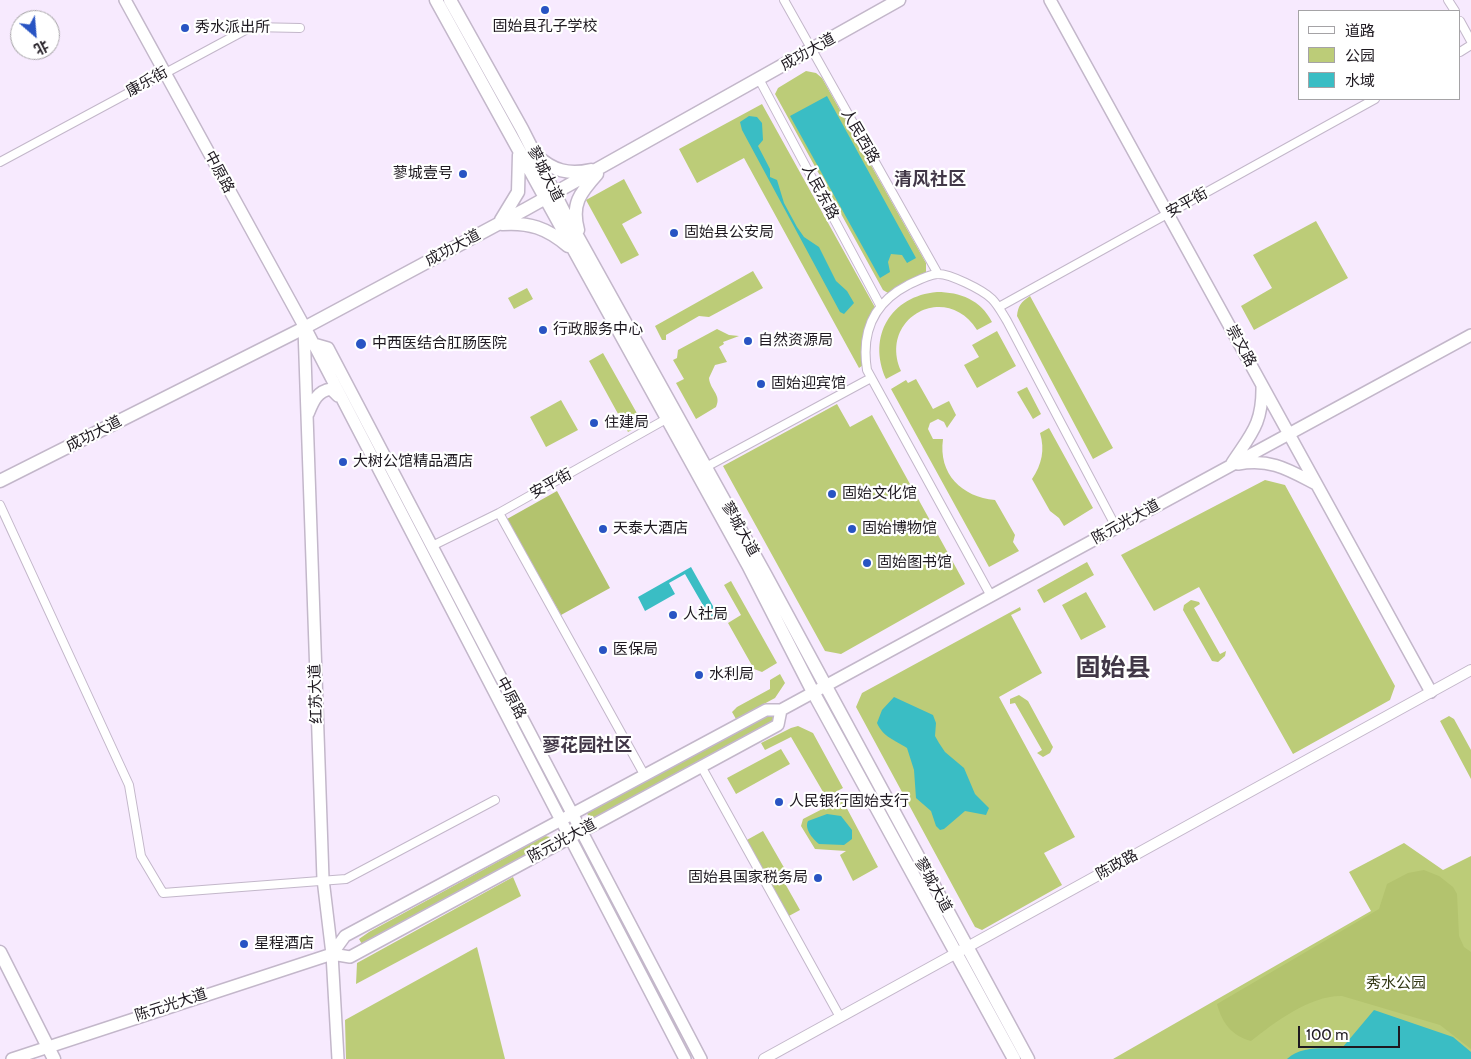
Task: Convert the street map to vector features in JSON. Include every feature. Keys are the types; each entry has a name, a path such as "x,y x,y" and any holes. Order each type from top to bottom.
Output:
{"main road":[{"name":"中原路","path":"125,0 314,344 341,399 567,817 582,830 701,1059"},
{"name":"蓼城大道","path":"436,0 519,153 549,197 706,467 819,689"},
{"name":"蓼城大道","path":"450,0 533,152 549,197"},
{"name":"成功大道","path":"0,481 304,328 497,225 899,0"},
{"name":"崇文路","path":"1050,0 1431,692"},
{"path":"533,152 553,168 565,172 586,171 603,167"},
{"path":"497,225 510,209 518,192 519,153"},
{"path":"577,247 574,211 582,192 603,167"},
{"path":"497,225 524,223 537,226 577,247"},
{"name":"蓼城大道","path":"577,247 748,565 819,689 962,950 1028,1059"},
{"name":"红苏大道","path":"304,328 323,879 332,954 338,1059"},
{"name":"陈元光大道","path":"332,954 345,936 766,710 781,710 1116,526 1471,335"},
{"name":"中原路","path":"314,344 328,348 432,546 567,817 570,836 685,1059"},
{"path":"1231,465 1255,429 1262,395 1262,384"},
{"path":"307,416 316,397 326,390 334,391 341,399"},
{"path":"1231,465 1245,462 1272,464 1285,467 1316,484"},
{"name":"陈元光大道","path":"12,1059 332,954 350,957 778,724 781,710"},
{"name":"蓼城大道","path":"962,950 1014,1059"},
{"path":"0,952 54,1059"}],"street":[{"name":"人民西路","path":"784,0 938,274"},
{"path":"1461,23 1471,41"},
{"name":"康乐街","path":"0,162 251,27 300,28"},
{"name":"人民东路","path":"759,79 880,305"},
{"name":"安平街","path":"999,307 1373,100"},
{"path":"990,596 870,378 866,363 867,336 874,314 880,305 901,289 922,278 938,274 982,291 999,307 1116,526"},
{"path":"706,467 870,378"},
{"name":"安平街","path":"432,546 500,513 668,418"},
{"path":"0,505 129,785 142,856 162,893 323,879 346,879 496,800"},
{"path":"500,513 646,776"},
{"name":"陈政路","path":"764,1059 1471,670"},
{"path":"701,766 840,1017"}],"green space":[{"path":"806,71 816,73 822,78 926,263 926,273 888,293 883,290 775,94 778,88"},
{"path":"762,104 877,311 874,314 866,363 859,368 744,158 697,183 679,149"},
{"path":"624,179 642,213 622,224 639,255 621,264 586,200"},
{"path":"1316,221 1348,278 1254,330 1241,306 1272,288 1253,255"},
{"path":"753,271 763,288 709,317 699,316 666,335 666,340 662,340 655,326"},
{"path":"527,288 533,299 514,309 508,298"},
{"path":"946,292 969,299 982,308 992,322 977,330 964,316 949,308 933,307 919,312 907,322 899,335 896,352 901,371 886,379 879,348 887,321 907,301 921,295"},
{"path":"1030,296 1113,448 1093,459 1017,316 1020,304"},
{"path":"717,329 729,335 739,336 723,342 724,344 719,347 727,362 715,365 709,378 718,399 716,407 696,419 676,383 684,379 673,360 677,358 678,350"},
{"path":"997,331 1016,366 977,388 964,365 979,357 972,345"},
{"path":"603,353 643,424 628,432 589,361"},
{"path":"916,379 933,409 949,401 956,415 947,428 944,422 938,419 930,423 928,429 933,439 943,439 942,452 944,463 949,473 963,489 983,498 995,500 1015,535 1013,542 1019,551 989,567 891,389 906,380 908,383"},
{"path":"1027,387 1041,414 1033,419 1017,392"},
{"path":"561,400 578,430 546,447 530,417"},
{"path":"837,404 850,427 872,415 965,584 841,654 825,651 723,466"},
{"path":"1049,428 1093,508 1064,526 1059,518 1050,511 1032,479 1042,457 1040,433"},
{"path":"1265,480 1285,485 1395,686 1390,700 1293,754 1199,587 1154,611 1121,555"},
{"path":"557,491 610,588 561,615 507,519"},
{"path":"1087,562 1094,575 1044,603 1037,590"},
{"path":"731,581 777,663 762,672 754,669 728,623 741,615 724,585"},
{"path":"1086,592 1106,627 1081,640 1062,605"},
{"path":"1191,600 1199,602 1200,604 1194,608 1220,654 1226,651 1225,656 1218,662 1212,661 1183,610 1184,605"},
{"path":"1020,607 1021,610 1011,615 1042,673 999,697 1075,837 1044,853 1062,885 982,930 975,927 856,707 862,693"},
{"path":"780,674 785,683 775,698 736,719 732,712 737,707 770,689 770,680"},
{"path":"1019,695 1028,701 1053,747 1050,753 1043,757 1037,753 1042,750 1015,703 1010,704 1010,699"},
{"path":"767,714 774,715 772,722 597,816 588,817 587,811"},
{"path":"1449,716 1454,719 1471,750 1471,779 1440,721"},
{"path":"798,726 813,733 843,788 826,797 791,737 765,750 761,743"},
{"path":"781,749 790,764 736,794 727,778"},
{"path":"843,801 878,867 853,881 840,855 846,851 815,849 801,826 803,819 832,804 834,806"},
{"path":"763,831 786,871 783,880 800,910 787,917 745,841"},
{"path":"545,836 550,837 551,843 363,946 359,939 369,932"},
{"name":"秀水公园","path":"1404,843 1443,870 1471,856 1471,1059 1113,1059 1371,911 1349,872"},
{"path":"1424,870 1439,876 1453,887 1457,894 1459,936 1464,947 1471,952 1471,1049 1440,1025 1342,996 1318,1000 1306,1005 1282,1018 1251,1041 1238,1036 1225,1023 1217,1004 1379,909 1387,884 1408,873"},
{"path":"513,877 521,896 356,984 357,963"},
{"path":"477,947 505,1059 346,1059 345,1020"}],"water":[{"path":"827,96 916,258 907,263 902,255 891,254 888,262 890,272 880,278 790,116"},
{"path":"749,116 757,117 762,123 763,140 758,146 770,169 770,177 777,180 784,203 797,227 804,237 819,247 836,281 847,291 854,303 844,314 840,312 742,130 740,122"},
{"path":"691,567 718,615 711,619 685,574 669,583 675,594 645,611 638,597"},
{"path":"894,697 933,715 936,723 935,736 945,752 964,768 975,794 989,808 986,815 965,811 944,829 940,830 936,826 931,811 916,798 914,770 907,748 886,735 877,723 882,710"},
{"path":"827,814 841,816 852,830 852,839 844,845 819,844 808,830 808,821"},
{"path":"1374,1010 1453,1037 1471,1052 1471,1059 1287,1059 1306,1050 1342,1048"}],"place":[{"name":"固始县孔子学校","path":"545,10"},
{"name":"秀水派出所","path":"185,28"},
{"name":"蓼城壹号","path":"463,174"},
{"name":"固始县公安局","path":"674,233"},
{"name":"行政服务中心","path":"543,330"},
{"name":"自然资源局","path":"748,341"},
{"name":"中西医结合肛肠医院","path":"361,344"},
{"name":"固始迎宾馆","path":"761,384"},
{"name":"住建局","path":"594,423"},
{"name":"大树公馆精品酒店","path":"343,462"},
{"name":"固始文化馆","path":"832,494"},
{"name":"天泰大酒店","path":"603,529"},
{"name":"固始博物馆","path":"852,529"},
{"name":"固始图书馆","path":"867,563"},
{"name":"人社局","path":"673,615"},
{"name":"医保局","path":"603,650"},
{"name":"水利局","path":"699,675"},
{"name":"人民银行固始支行","path":"779,802"},
{"name":"固始县国家税务局","path":"818,878"},
{"name":"星程酒店","path":"244,944"}],"district":[{"name":"清风社区","path":"930,180"},
{"name":"固始县","path":"1113,669"},
{"name":"蓼花园社区","path":"587,746"}]}
